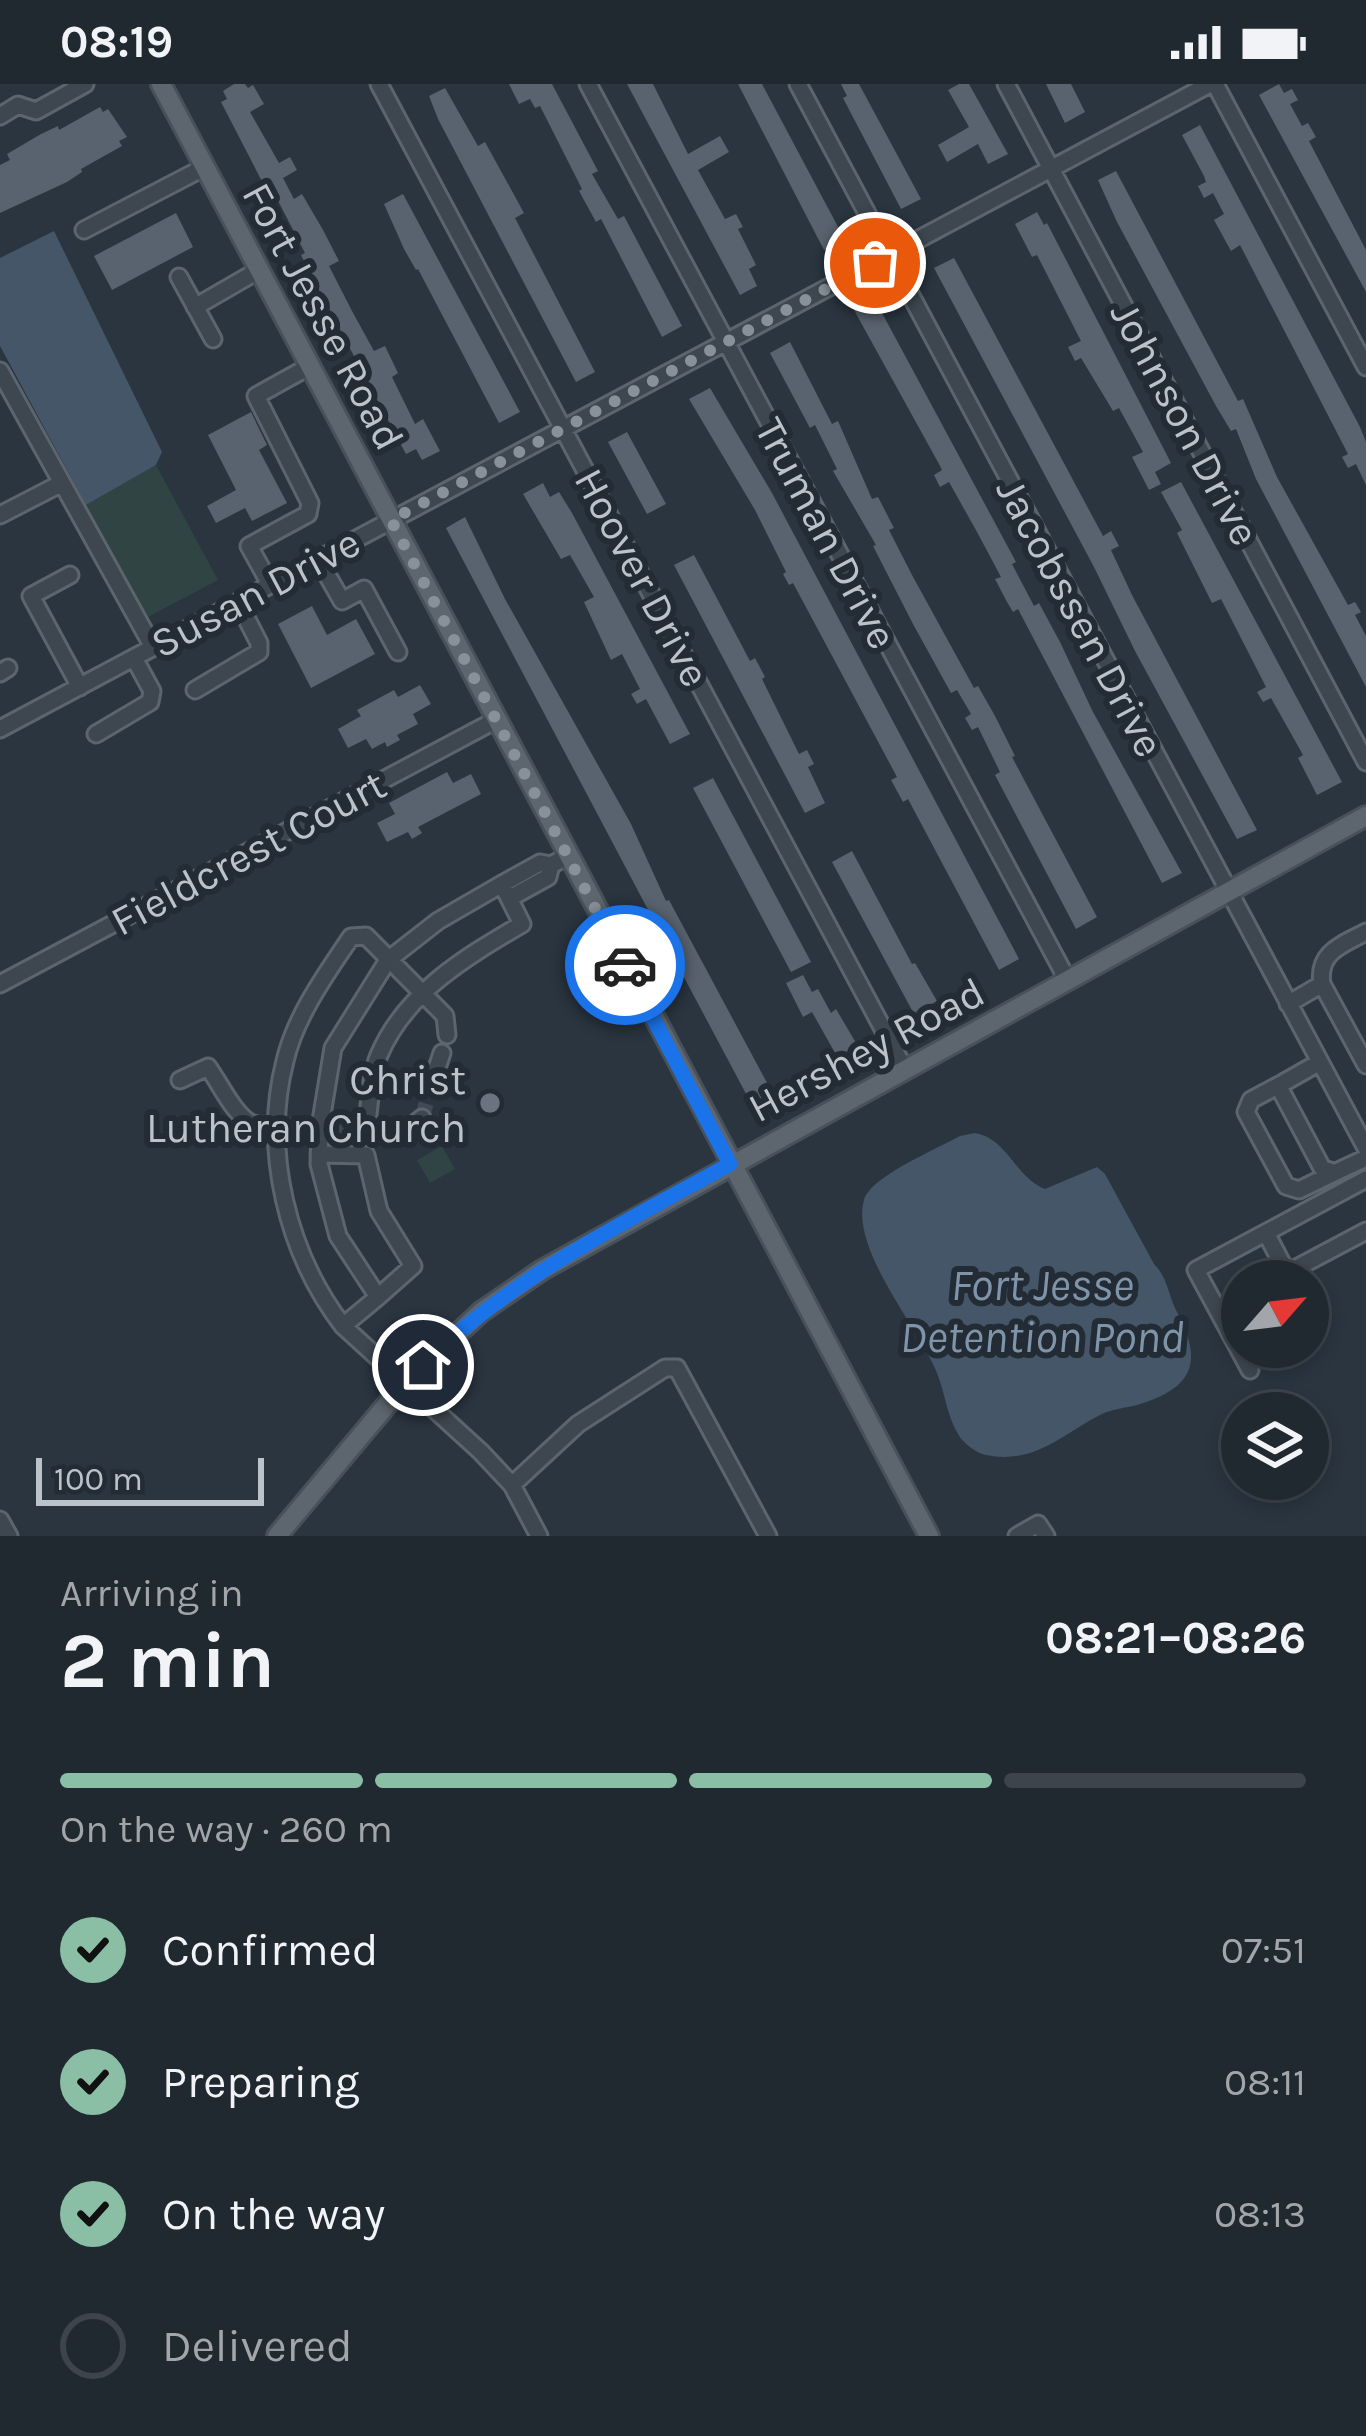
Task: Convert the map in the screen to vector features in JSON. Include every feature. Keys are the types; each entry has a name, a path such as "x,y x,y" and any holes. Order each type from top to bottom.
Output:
{"main road":[{"name":"Fort Jesse Road","path":"161,84 496,720 560,861 730,1164 929,1536"},
{"name":"Hershey Road","path":"278,1536 405,1383 481,1312 542,1270 1366,816"}],"street":[{"path":"0,116 18,106 36,110 65,89 85,84"},
{"name":"Hoover Drive","path":"379,84 904,1070"},
{"name":"Truman Drive","path":"589,84 1068,980"},
{"name":"Jacobssen Drive","path":"798,84 1366,1153"},
{"name":"Johnson Drive","path":"1006,84 1366,762"},
{"path":"1212,84 1366,367"},
{"name":"Susan Drive","path":"0,729 1212,84"},
{"path":"84,230 205,167"},
{"path":"195,307 260,271"},
{"path":"179,277 213,338"},
{"path":"270,584 249,546 308,514 310,503 256,396 310,366"},
{"path":"0,371 153,647"},
{"path":"0,515 62,483"},
{"path":"318,559 341,601 364,589 398,652"},
{"path":"70,575 32,596 80,686"},
{"path":"195,690 259,652 260,643 238,602"},
{"path":"96,734 150,702 152,691 134,658"},
{"name":"Fieldcrest Court","path":"0,984 496,720"},
{"path":"378,1297 338,1236 319,1154 333,1048 388,960 438,921 506,891 540,863 560,861"},
{"path":"366,1129 379,1056 419,993 522,924 506,891"},
{"path":"1366,932 1327,953 1320,971 1322,984 1366,1065"},
{"path":"447,1035 445,1016 366,936 351,938 322,978 285,1058 275,1129 290,1228 326,1304 343,1326 512,1485 539,1536"},
{"path":"1288,1004 1322,984"},
{"path":"431,1083 442,1053"},
{"path":"1320,1063 1251,1100 1246,1112 1286,1186 1299,1190 1366,1153"},
{"path":"180,1080 208,1067 243,1117 252,1125 275,1129 407,1130 422,1118"},
{"path":"1282,1083 1280,1089 1322,1168 1334,1173"},
{"path":"319,1154 366,1155 379,1211 412,1266 343,1326"},
{"path":"1250,1370 1196,1270 1366,1179"},
{"path":"1265,1233 1287,1273 1366,1231"},
{"path":"512,1485 578,1424 620,1394 665,1368 676,1368 768,1536"},
{"path":"0,1520 9,1536"},
{"path":"1016,1536 1038,1524 1046,1536"}],"green space":[{"path":"156,465 218,580 148,617 86,505"},
{"path":"442,1146 455,1169 430,1183 417,1160"}],"water":[{"path":"54,231 162,452 156,465 86,505 0,346 0,258"},
{"name":"Fort Jesse Detention Pond","path":"975,1133 996,1143 1045,1189 1097,1167 1105,1174 1162,1275 1190,1346 1188,1371 1171,1390 1106,1412 1047,1446 1019,1456 982,1454 960,1437 928,1355 876,1264 862,1220 864,1200 879,1182 960,1136"}],"building":[{"path":"234,84 253,85 264,104 250,112 279,163 290,157 297,170 283,178 294,199 302,194 323,230 339,261 329,266 352,311 374,351 385,346 398,373 392,377 415,424 423,419 440,451 422,460 416,449 406,454 311,275 275,195 270,197 221,102 227,99 223,91"},
{"path":"509,84 552,84 598,171 592,174 618,219 624,216 682,326 662,337 601,219 596,222 579,191 540,106 535,108 530,99 519,104"},
{"path":"627,84 653,84 688,154 720,136 729,152 698,170 725,219 736,214 743,227 738,229 756,265 749,269 757,286 740,295"},
{"path":"738,84 762,84 845,240 824,250"},
{"path":"841,84 859,84 921,199 901,209 843,98 847,96"},
{"path":"969,84 1008,154 988,164 978,144 947,162 938,145 969,127 948,90"},
{"path":"1046,84 1071,84 1085,112 1065,123"},
{"path":"1279,84 1284,93 1292,89 1298,100 1290,104 1302,126 1308,123 1316,137 1309,141 1366,250 1366,292 1259,95"},
{"path":"445,88 478,146 485,142 524,213 515,218 595,372 576,382 438,119 429,96"},
{"path":"100,107 103,112 108,109 127,137 119,141 122,146 67,182 0,213 0,165 10,160 7,154"},
{"path":"1200,125 1360,427 1366,442 1366,485 1356,464 1348,468 1342,457 1348,454 1240,245 1231,251 1214,220 1224,214 1213,193 1204,198 1198,186 1206,182 1182,135"},
{"path":"1116,171 1238,401 1243,399 1277,477 1348,605 1355,602 1361,612 1355,615 1366,636 1366,687 1256,479 1236,429 1231,431 1216,406 1117,222 1098,180"},
{"path":"403,194 520,412 499,423 384,204"},
{"path":"1037,212 1047,223 1171,463 1155,472 1161,484 1149,490 1132,457 1143,452 1119,408 1113,411 1081,358 1075,361 1068,347 1081,341 1037,255 1032,257 1015,224"},
{"path":"176,213 193,247 112,290 94,256"},
{"path":"954,258 1103,536 1111,531 1119,546 1111,550 1132,595 1257,830 1237,839 1135,651 934,268"},
{"path":"874,298 1016,562 1012,564 1034,606 1039,603 1182,873 1162,883 1018,609 1013,612 1007,602 995,579 1001,577 949,482 940,487 934,475 942,470 854,310"},
{"path":"790,342 832,424 838,421 872,499 878,497 912,575 974,688 978,686 995,716 1097,917 1076,929 995,775 1000,772 978,727 972,730 965,718 971,714 957,690 951,693 833,471 837,469 815,425 810,428 770,353"},
{"path":"710,388 772,493 1019,959 999,970 908,799 903,802 891,780 897,777 793,583 789,585 783,574 755,510 689,399"},
{"path":"251,412 267,445 259,450 287,503 252,521 245,508 216,523 207,506 236,490 208,435"},
{"path":"627,432 666,504 647,514 608,442"},
{"path":"1181,482 1342,782 1317,795 1298,758 1303,755 1271,698 1263,702 1257,692 1266,687 1221,599 1212,603 1177,533 1182,530 1161,492"},
{"path":"543,483 550,497 559,492 572,513 690,734 670,744 646,699 637,704 631,694 640,689 622,654 611,660 584,602 594,597 570,555 561,559 523,494"},
{"path":"465,517 773,1094 752,1105 446,528"},
{"path":"694,555 750,661 755,658 799,754 807,750 814,764 808,767 825,803 805,813 674,565"},
{"path":"312,606 327,635 356,619 375,654 311,688 278,624"},
{"path":"420,685 431,704 413,714 418,724 397,735 400,740 372,749 366,739 348,748 338,729 361,716 357,710 394,690 398,697"},
{"path":"447,772 453,783 471,774 481,794 418,827 422,833 412,839 408,832 387,842 377,823 395,814 389,803"},
{"path":"713,778 811,962 791,972 693,788"},
{"path":"852,851 937,1001 914,1014 832,862"},
{"path":"803,975 812,992 818,989 831,1013 836,1009 859,1048 839,1060 812,1012 803,1017 786,983"}],"tunnel":[{"path":"422,1118 432,1083"}],"way so far":[{"path":"625,965 391,520 875,263"}],"place":[{"name":"Christ Lutheran Church","path":"490,1103"}],"route":[{"path":"423,1365 481,1312 542,1270 730,1164 625,965"}]}
